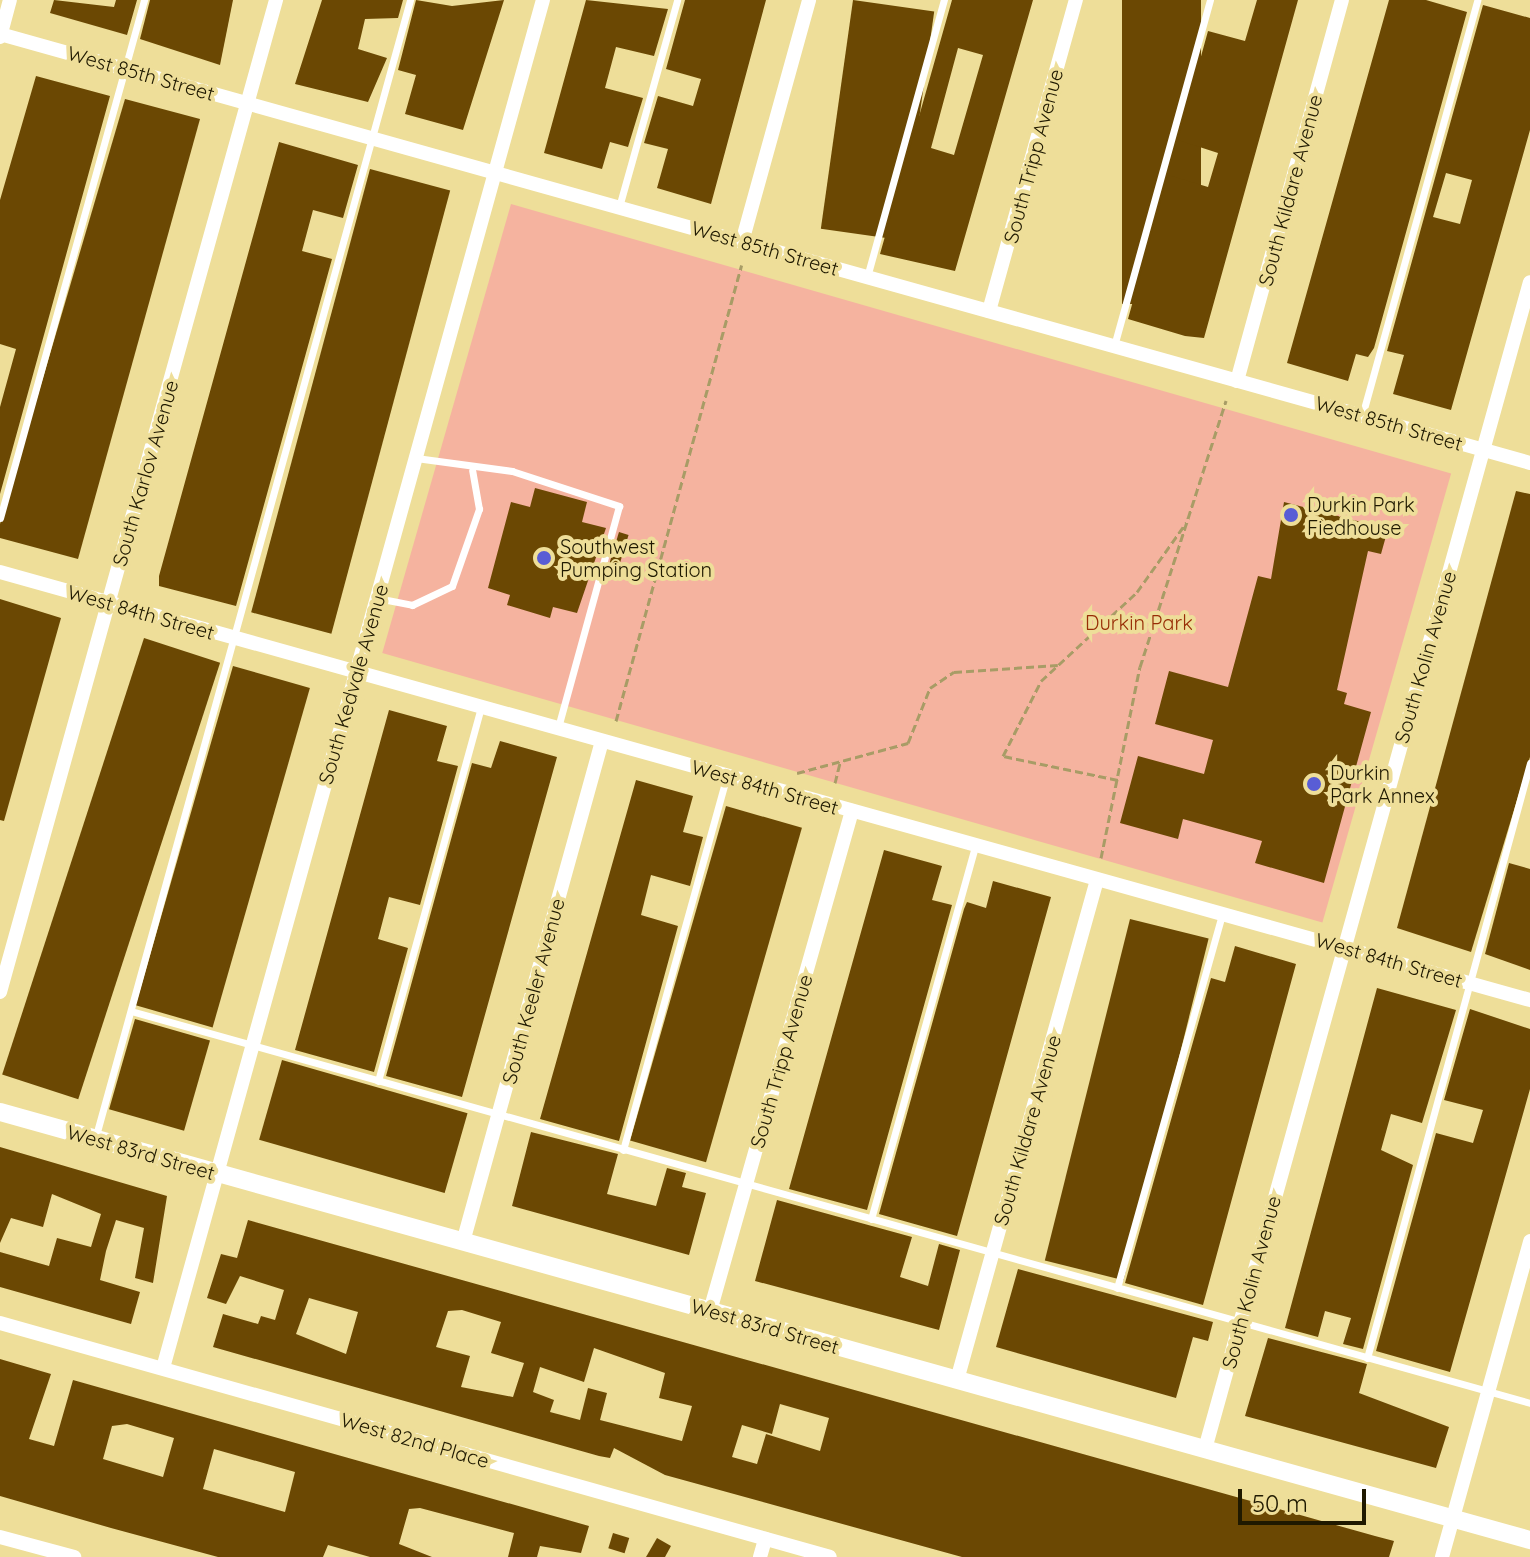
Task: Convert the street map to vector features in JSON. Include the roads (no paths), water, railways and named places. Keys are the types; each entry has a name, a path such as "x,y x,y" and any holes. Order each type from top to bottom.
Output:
{"street":[{"path":"0,35 10,0"},
{"name":"South Karlov Avenue","path":"0,992 2,975 276,0"},
{"name":"South Kedvale Avenue","path":"163,1368 543,0"},
{"path":"742,242 809,0"},
{"name":"South Tripp Avenue","path":"989,311 1076,0"},
{"name":"South Kildare Avenue","path":"1237,381 1342,0"},
{"name":"West 85th Street","path":"0,35 1530,463"},
{"name":"South Kolin Avenue","path":"1205,1449 1530,282"},
{"name":"West 84th Street","path":"0,572 1530,1000"},
{"name":"South Keeler Avenue","path":"463,1242 602,741"},
{"name":"South Tripp Avenue","path":"710,1311 852,811"},
{"name":"South Kildare Avenue","path":"957,1380 1097,880"},
{"name":"West 83rd Street","path":"0,1112 1530,1540"},
{"path":"1442,1557 1530,1241"},
{"name":"West 82nd Place","path":"0,1323 830,1557"},
{"path":"0,1537 74,1557"},
{"path":"760,1557 765,1539"}],"lane":[{"path":"0,518 144,0"},
{"path":"95,1139 410,0"},
{"path":"619,207 677,0"},
{"path":"867,277 944,0"},
{"path":"1114,346 1210,0"},
{"path":"1362,416 1477,0"},
{"path":"416,458 472,471 512,471 619,506 558,729"},
{"path":"377,598 412,605 452,586 479,509 472,471"},
{"path":"378,1081 481,707"},
{"path":"1367,1358 1530,763"},
{"path":"623,1150 727,776"},
{"path":"871,1219 975,846"},
{"path":"1117,1288 1222,914"},
{"path":"131,1011 1530,1403"}],"place":[{"name":"Durkin Park Fiedhouse","path":"1291,515"},
{"name":"Southwest Pumping Station","path":"544,558"},
{"name":"Durkin Park Annex","path":"1314,784"}],"park label":[{"name":"Durkin Park","path":"1139,622"}]}
